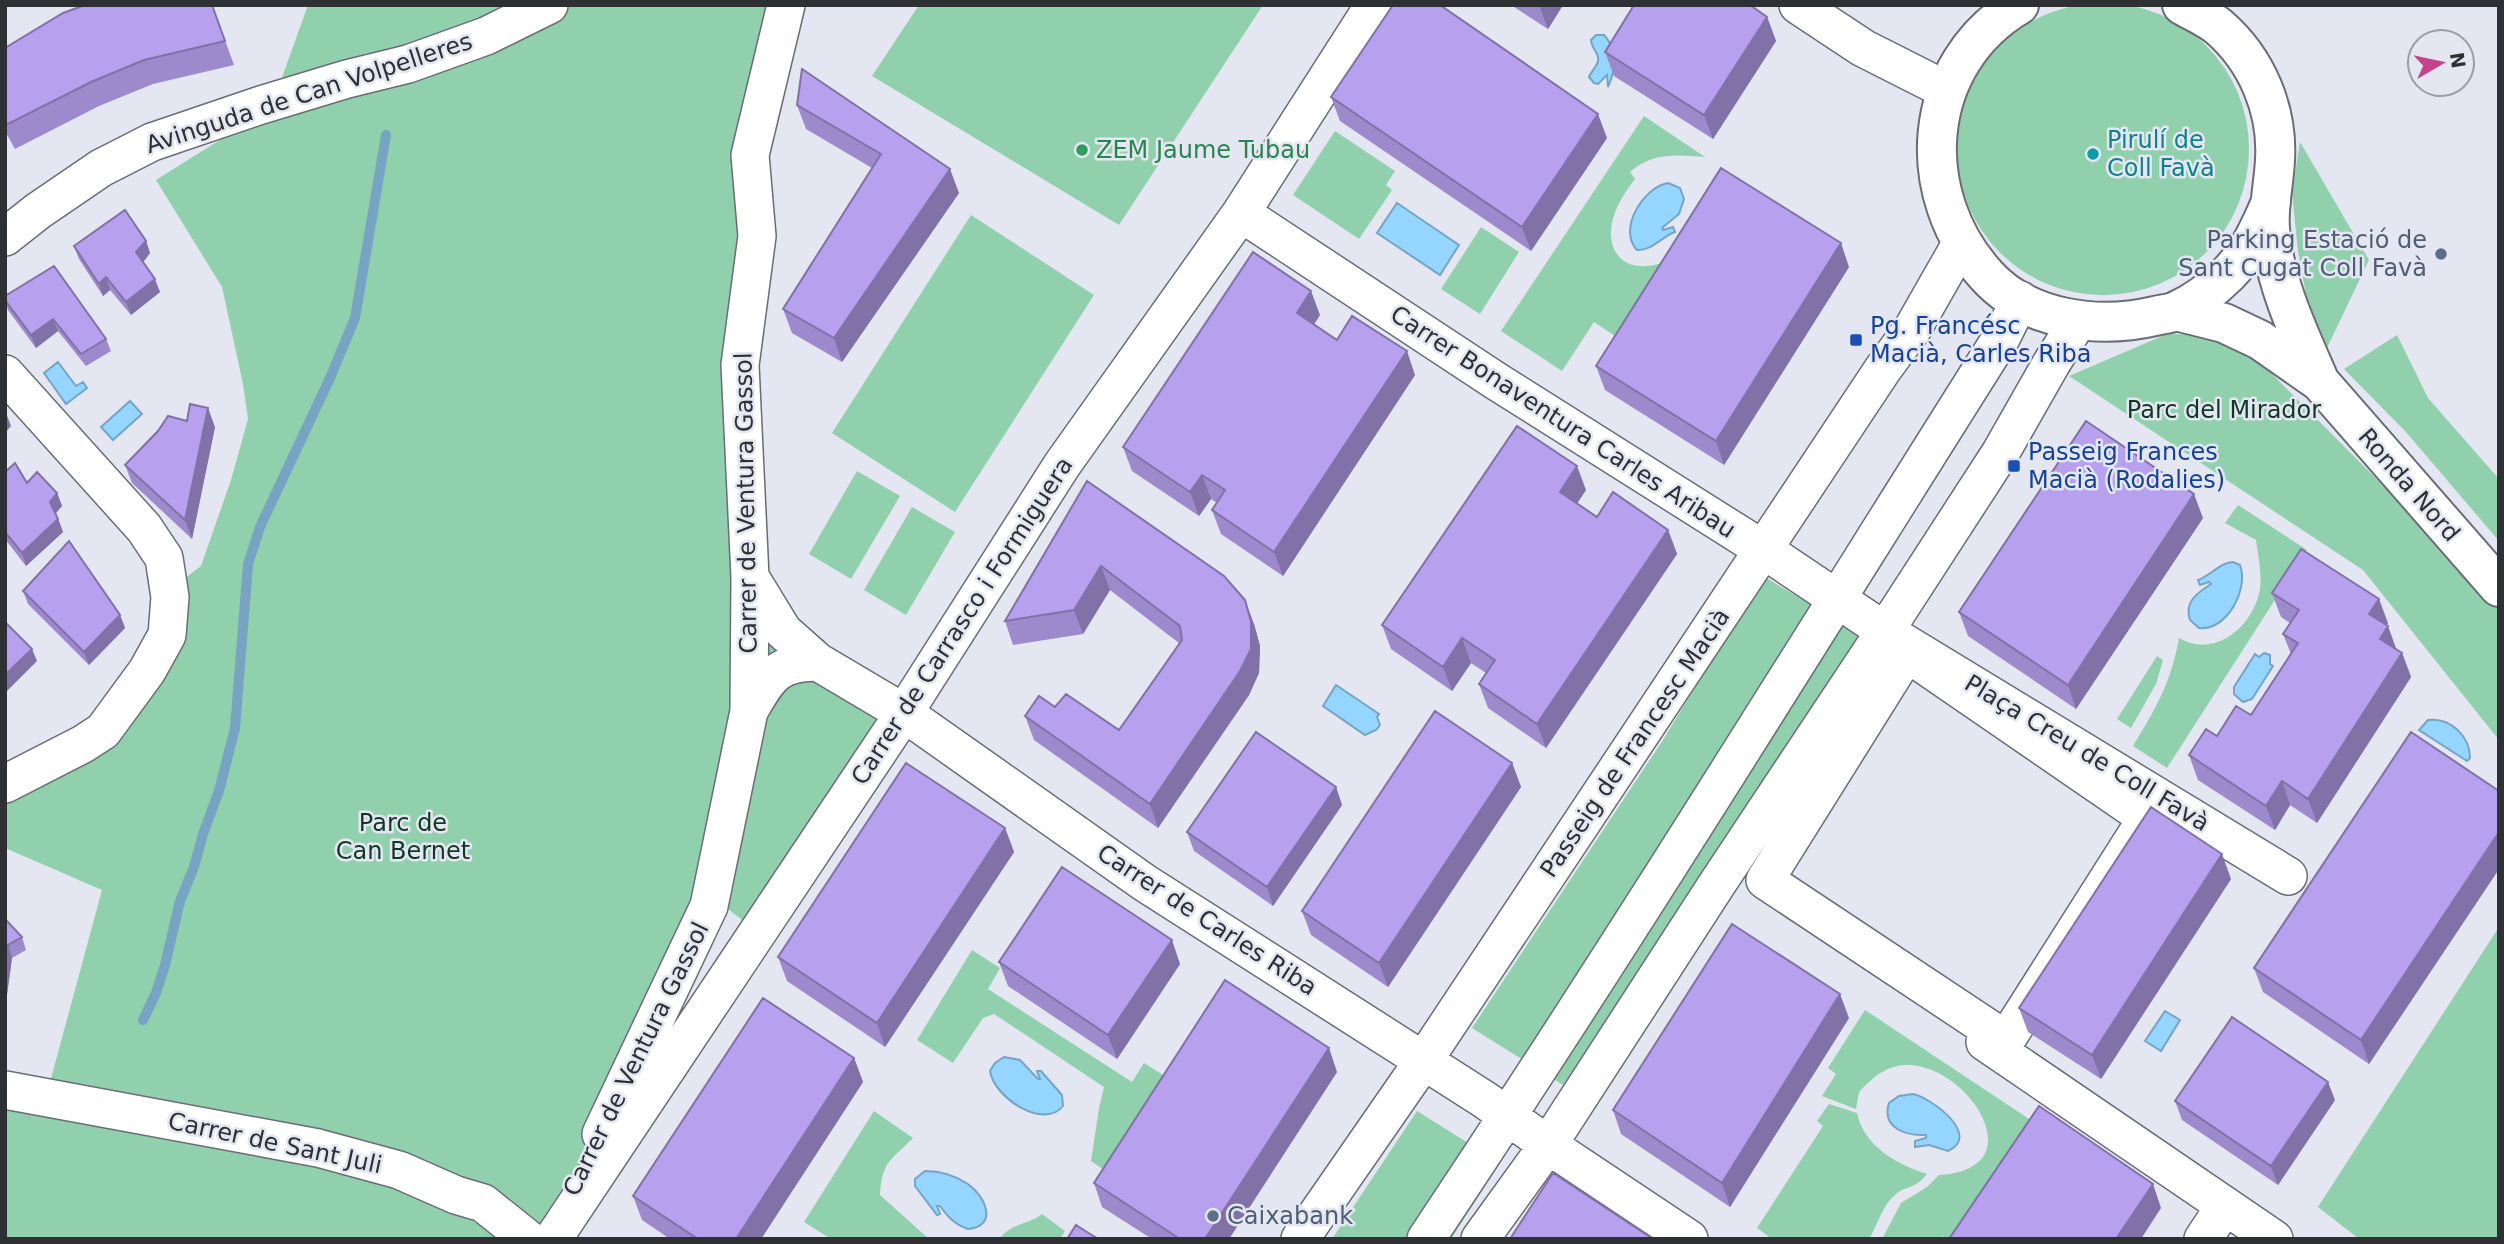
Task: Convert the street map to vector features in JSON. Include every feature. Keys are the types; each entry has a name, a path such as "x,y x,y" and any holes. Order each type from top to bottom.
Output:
{"main road":[{"name":"Ronda Nord","path":"2182,5 2214,16 2246,57 2264,88 2274,122 2270,229 2276,262 2293,320 2320,382"},
{"name":"Ronda Nord","path":"2010,8 1956,67 1946,90 1937,125 1938,169 1945,206 1962,242 1987,277 2020,300 2060,318 2103,322 2138,320 2176,311 2213,287 2228,273 2251,243 2271,202"},
{"name":"Ronda Nord","path":"2176,311 2224,323 2260,340 2320,382 2499,587"}],"street":[{"name":"Avinguda de Can Volpelleres","path":"5,237 101,167 152,142 209,121 347,79 408,64 486,36 549,5"},
{"name":"Carrer de Ventura Gassol","path":"552,1239 709,906 749,711 750,577 740,365 757,236 750,155 786,5"},
{"name":"Carrer de Carrasco i Formiguera","path":"552,1239 905,713 1062,465 1241,213 1374,5"},
{"path":"1798,5 1863,48 1946,90"},
{"name":"Carrer Bonaventura Carles Aribau","path":"1241,213 1885,631"},
{"name":"Passeig de Francesc Macià","path":"1300,1239 1424,1060 1883,369 1913,328 1962,242"},
{"path":"1426,1239 1508,1116 1837,598 2001,338 2020,300"},
{"path":"1480,1239 1548,1145 1885,631 2001,452 2078,321"},
{"path":"5,374 144,528 164,558 170,597 167,635 147,671 103,732 5,784"},
{"name":"Carrer de Carles Riba","path":"750,577 783,631 818,662 905,713 1145,883 1424,1060 1689,1239"},
{"name":"Plaça Creu de Coll Favà","path":"1885,631 2288,876"},
{"path":"1996,1041 2147,818 1907,653 1765,880 2274,1239"},
{"name":"Carrer de Ventura Gassol","path":"749,711 762,690 782,667 802,662 818,662"},
{"name":"Carrer de Sant Juli","path":"5,1090 318,1149 399,1170 456,1195 483,1203 528,1239"},
{"path":"2203,1239 2225,1206"}],"green space":[{"path":"2089,3 2117,3 2145,9 2172,20 2196,36 2216,56 2232,80 2243,107 2249,149 2243,191 2232,218 2216,242 2196,262 2172,278 2145,289 2117,295 2089,295 2061,289 2034,278 2010,262 1990,242 1974,218 1963,191 1957,163 1957,135 1963,107 1974,80 1990,56 2010,36 2034,20 2061,9"},
{"name":"Parc de Can Bernet","path":"308,5 787,5 751,154 748,541 782,629 904,713 762,917 742,920 723,905 550,1239 5,1239 5,1090 46,1097 102,890 5,848 5,784 100,735 184,579 201,566 231,480 248,419 222,287 156,180 223,138 278,115 279,86"},
{"name":"ZEM Jaume Tubau","path":"919,5 1263,5 1119,225 872,76"},
{"path":"1644,116 1705,157 1656,158 1630,172 1635,179 1619,203 1611,226 1614,249 1628,263 1638,266 1664,262 1624,342 1594,322 1562,371 1501,331"},
{"path":"1335,131 1395,171 1386,185 1392,190 1359,239 1293,195"},
{"path":"2300,142 2369,260 2326,350 2309,311 2298,251 2292,193"},
{"path":"971,215 1094,295 955,512 832,433"},
{"path":"1481,227 1519,252 1480,314 1441,289"},
{"name":"Parc del Mirador","path":"2167,334 2214,335 2268,370 2499,602 2499,740 2363,570 2069,376"},
{"path":"2397,335 2428,398 2499,479 2499,541 2406,432 2344,369"},
{"path":"857,471 900,496 851,579 809,554"},
{"path":"2238,505 2307,550 2167,768 2133,746 2162,695 2172,669 2179,638 2206,645 2230,636 2249,616 2260,589 2256,540 2225,523"},
{"path":"912,507 955,532 906,615 864,590"},
{"path":"1763,576 1861,635 1563,1085 1472,1028 1663,740"},
{"path":"2157,656 2163,660 2156,684 2131,728 2117,719"},
{"path":"2499,927 2499,1239 2359,1239 2318,1207"},
{"path":"972,950 1000,968 988,989 1132,1082 1144,1063 1171,1080 1110,1174 1091,1161 1104,1087 994,1014 983,1018 953,1063 917,1040"},
{"path":"1865,1010 2047,1131 1976,1239 1947,1239 1942,1236 1940,1239 1882,1239 1901,1203 1927,1187 1939,1175 1971,1167 1986,1151 1987,1130 1977,1107 1958,1087 1935,1072 1909,1065 1884,1071 1874,1078 1859,1092 1856,1109 1822,1096 1836,1074 1828,1068"},
{"path":"1829,1104 1857,1113 1867,1135 1883,1152 1904,1165 1927,1174 1890,1200 1869,1239 1772,1239 1757,1228 1823,1126 1817,1121"},
{"path":"874,1111 913,1138 889,1162 883,1175 880,1195 929,1239 831,1239 804,1222"},
{"path":"1417,1111 1500,1163 1451,1239 1332,1239"},
{"path":"1042,1214 1065,1231 1060,1239 999,1239 1009,1230"}],"water":[{"path":"1596,35 1604,35 1614,53 1613,73 1608,87 1607,75 1598,84 1589,77 1598,61 1591,40"},
{"path":"1668,183 1680,188 1684,199 1679,214 1662,228 1673,227 1675,232 1652,246 1637,250 1630,231 1636,210 1650,192"},
{"path":"1397,203 1459,245 1440,275 1377,233"},
{"path":"58,362 76,386 83,382 87,388 66,404 44,373"},
{"path":"130,401 142,414 113,440 101,427"},
{"path":"2233,562 2240,565 2242,575 2233,607 2218,623 2199,628 2190,620 2190,603 2211,584 2209,582 2200,585 2198,580 2224,564"},
{"path":"2264,653 2270,655 2270,664 2273,666 2252,699 2243,702 2234,694 2234,687 2255,654 2259,657"},
{"path":"1336,685 1379,714 1377,717 1380,725 1376,730 1365,735 1323,706"},
{"path":"2428,720 2444,722 2457,730 2467,742 2470,758 2467,761 2419,730"},
{"path":"2165,1011 2180,1020 2161,1051 2145,1041"},
{"path":"1004,1057 1020,1060 1038,1079 1037,1071 1041,1071 1062,1095 1063,1106 1055,1112 1033,1113 1010,1100 1000,1091 990,1071 995,1063"},
{"path":"1913,1094 1931,1102 1957,1127 1960,1136 1957,1144 1948,1151 1929,1145 1915,1147 1915,1141 1926,1138 1926,1135 1903,1132 1892,1124 1887,1112 1889,1103 1899,1096"},
{"path":"925,1171 953,1176 974,1189 986,1210 983,1222 978,1227 968,1229 952,1220 940,1206 937,1206 940,1214 937,1215 915,1186 915,1179"}],"building":[{"path":"85,5 212,5 225,41 144,60 91,82 6,125 5,48 63,13"},
{"path":"1393,5 1440,5 1598,114 1522,227 1331,97"},
{"path":"1634,5 1750,5 1767,17 1704,115 1605,52"},
{"path":"802,69 950,169 834,338 783,309 881,154 797,105"},
{"path":"1721,168 1841,243 1716,441 1596,366"},
{"path":"125,210 146,241 136,252 155,279 126,302 106,277 99,284 74,246"},
{"path":"1253,252 1311,291 1297,313 1337,340 1352,316 1407,351 1274,552 1212,510 1225,490 1202,475 1190,492 1123,447"},
{"path":"54,266 106,339 81,354 53,319 31,335 5,300 5,296"},
{"path":"190,404 208,408 185,520 125,465 158,431 168,416 187,421"},
{"path":"2086,421 2194,494 2068,685 1959,612"},
{"path":"1517,426 1577,466 1560,492 1597,517 1613,492 1668,530 1537,724 1479,684 1495,660 1462,638 1443,667 1382,625"},
{"path":"15,463 27,483 37,472 57,493 50,502 58,519 22,553 5,532 5,472"},
{"path":"1087,481 1224,576 1245,600 1251,622 1251,649 1240,671 1150,804 1025,716 1039,696 1055,707 1066,694 1119,730 1182,640 1180,626 1101,566 1074,610 1005,621"},
{"path":"69,541 120,615 84,652 23,591"},
{"path":"2301,549 2379,599 2369,614 2388,626 2380,639 2402,653 2308,799 2282,781 2266,806 2189,755 2206,729 2217,736 2236,706 2251,715 2298,643 2283,634 2299,610 2272,593"},
{"path":"5,622 32,649 5,675"},
{"path":"1435,711 1512,763 1379,963 1302,911"},
{"path":"1256,732 1336,787 1267,887 1187,832"},
{"path":"2411,732 2499,791 2499,832 2361,1040 2254,968"},
{"path":"906,763 1005,828 877,1023 778,957"},
{"path":"2151,807 2222,854 2092,1055 2019,1008"},
{"path":"1062,867 1172,940 1108,1035 999,962"},
{"path":"5,919 22,937 8,945 5,962"},
{"path":"1732,924 1840,994 1722,1183 1613,1110"},
{"path":"1225,980 1329,1048 1205,1239 1180,1239 1094,1183"},
{"path":"763,998 854,1058 736,1239 698,1239 633,1196"},
{"path":"2232,1017 2328,1082 2271,1166 2175,1101"},
{"path":"2039,1106 2153,1184 2116,1239 1949,1239"},
{"path":"1553,1173 1653,1239 1510,1239"},
{"path":"1076,1225 1098,1239 1067,1239"}],"waterway":[{"path":"143,1020 165,965 180,901 219,791 235,728 248,564 260,527 355,318 386,135"}],"place":[{"name":"ZEM Jaume Tubau","path":"1082,150"},
{"name":"Pirulí de Coll Favà","path":"2093,154"},
{"name":"Parking Estació de Sant Cugat Coll Favà","path":"2441,254"},
{"name":"Pg. Francésc Macià, Carles Riba","path":"1856,340"},
{"name":"Passeig Frances Macià (Rodalies)","path":"2014,466"},
{"name":"Caixabank","path":"1213,1216"}]}
